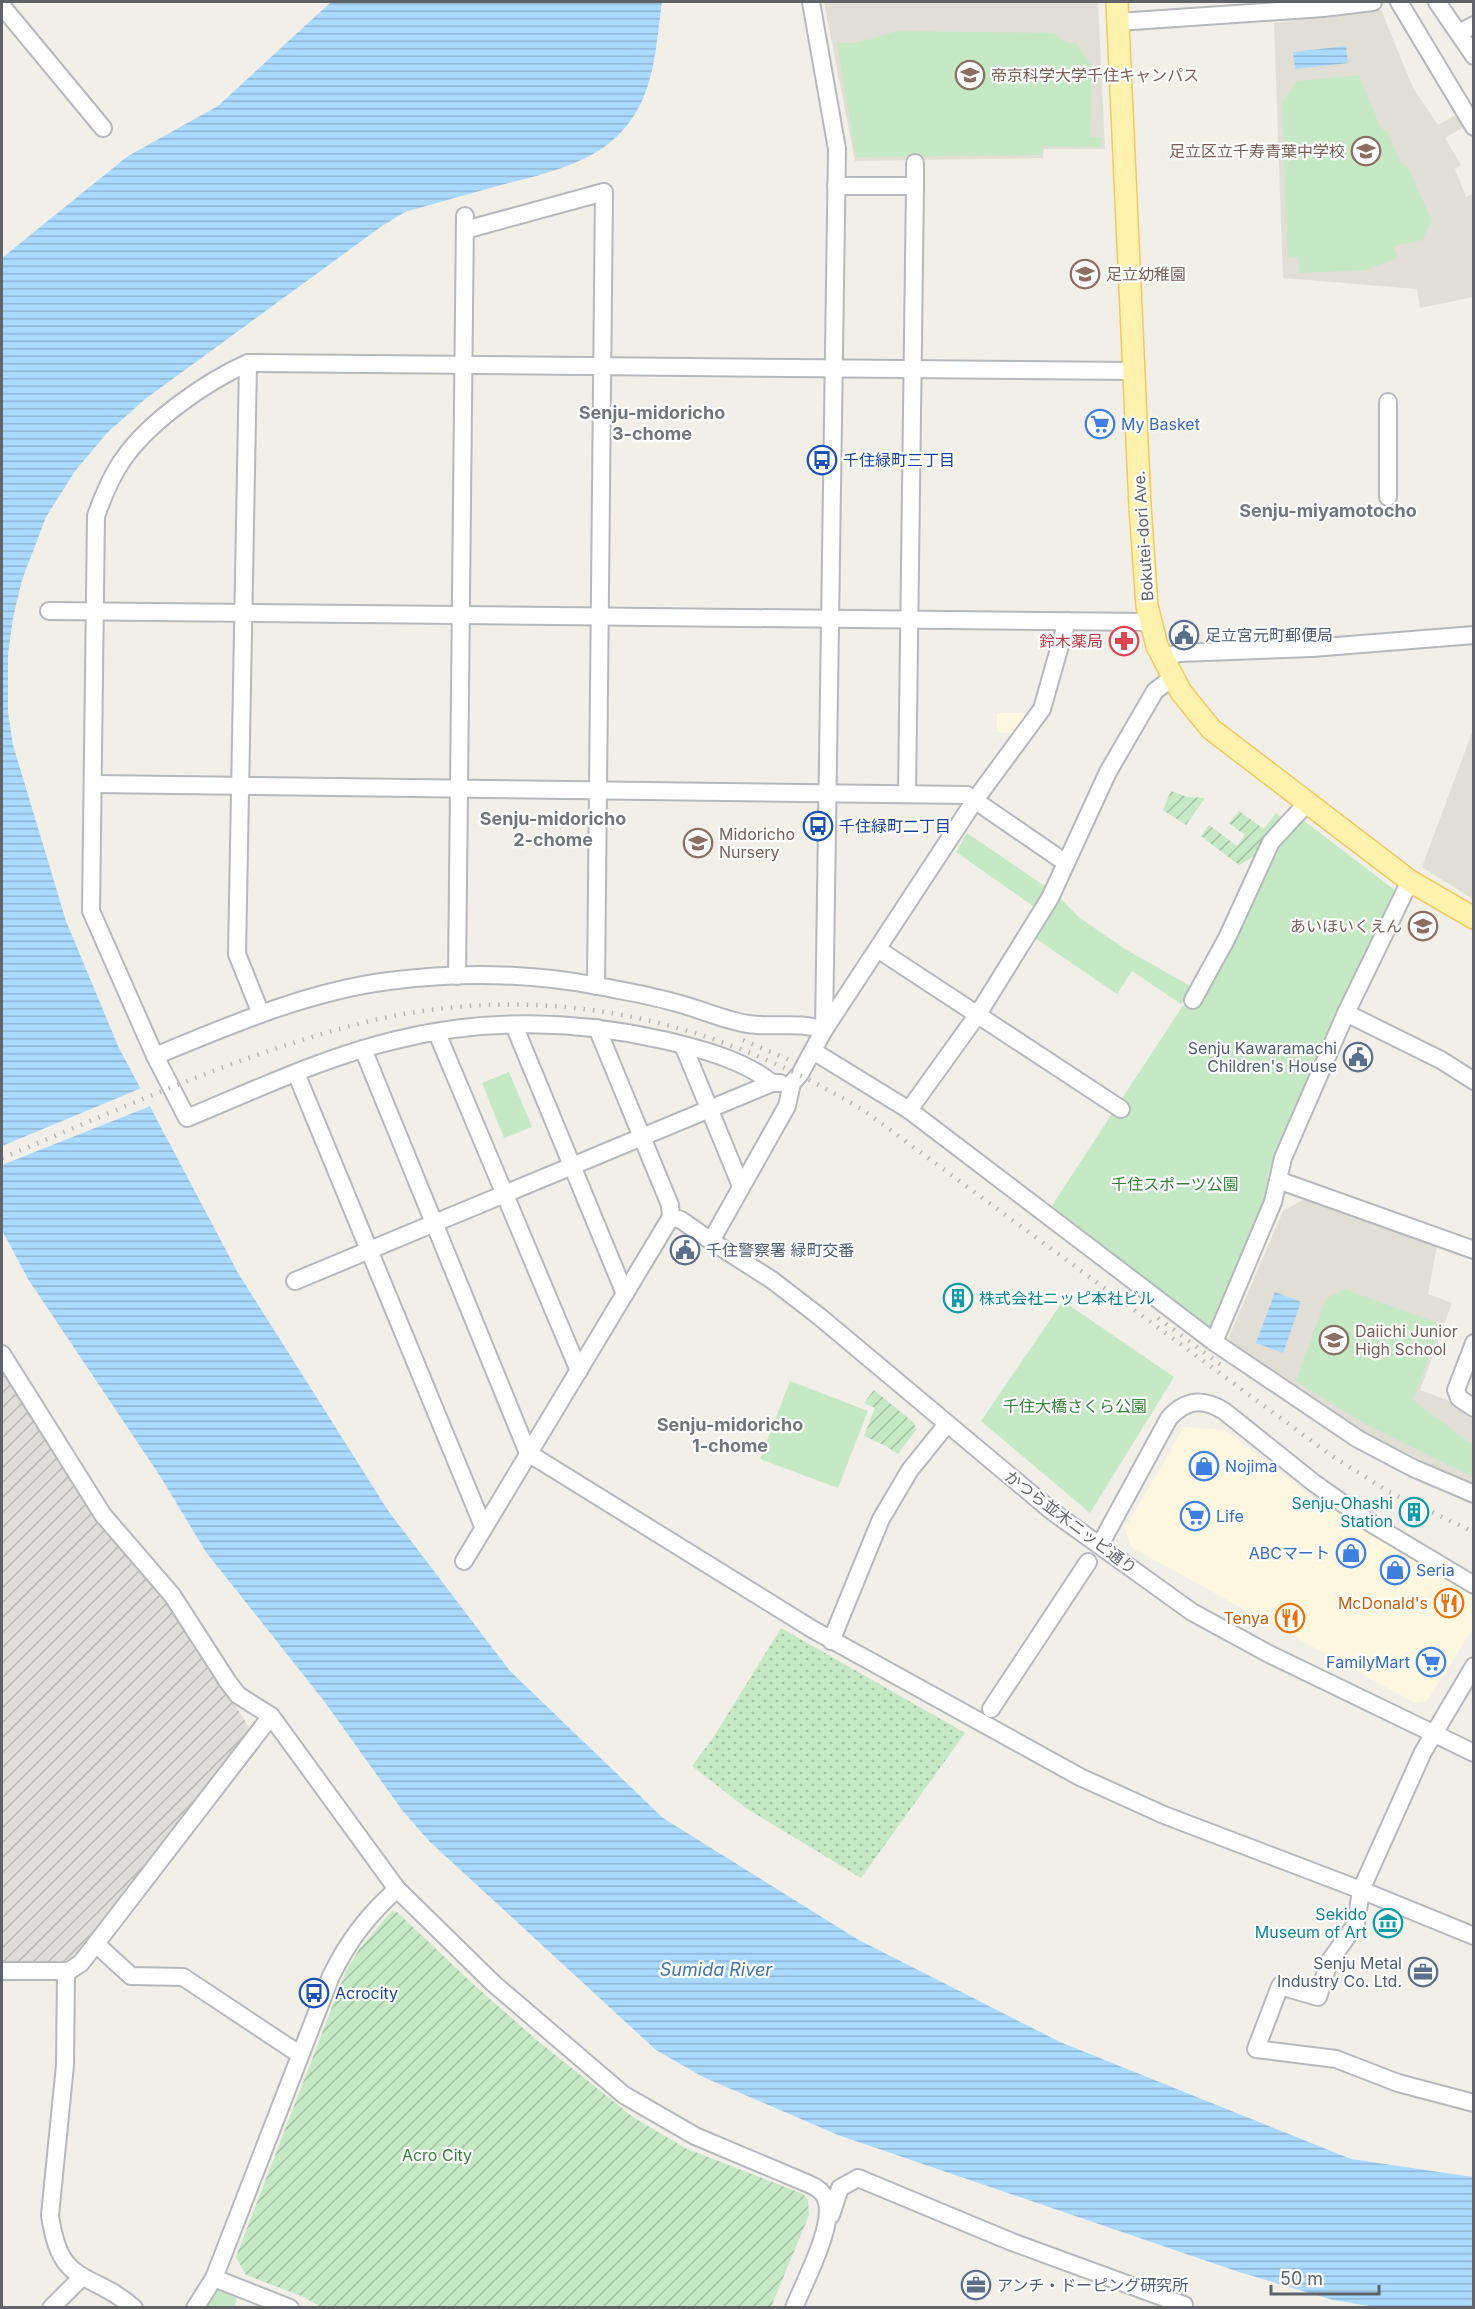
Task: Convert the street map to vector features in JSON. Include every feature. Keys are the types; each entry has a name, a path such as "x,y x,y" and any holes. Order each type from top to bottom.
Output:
{"main road":[{"name":"Bokutei-dori Ave.","path":"1117,12 1140,506 1150,622 1162,658 1193,710 1210,729 1410,881 1473,918"}],"street":[{"path":"811,2 837,149 831,368 824,1030"},
{"path":"1117,12 1373,2"},
{"path":"1399,2 1473,127"},
{"path":"1437,2 1473,56"},
{"path":"2,6 103,128"},
{"path":"1459,33 1473,25"},
{"path":"907,794 915,163"},
{"path":"836,186 915,186"},
{"path":"457,976 465,223 604,192 596,986"},
{"path":"772,1083 758,1072 684,1045 597,1028 563,1025 470,1027 397,1039 363,1049 296,1073 187,1118 155,1056 91,911 96,516 108,485 124,458 170,413 214,381 248,363 1133,371"},
{"path":"248,363 242,786 237,954 261,1014"},
{"path":"1388,402 1388,497"},
{"path":"49,610 1150,622"},
{"path":"711,1241 788,1106 792,1083 800,1074 824,1030 879,950 975,801 1042,709 1067,621"},
{"path":"1162,658 1179,653 1312,648 1473,635"},
{"path":"909,1110 978,1014 1050,898 1108,772 1155,692 1172,678"},
{"path":"93,784 967,795 1066,863"},
{"path":"1193,1000 1227,938 1271,842 1306,803"},
{"path":"1214,1342 1273,1202 1283,1158 1346,1013 1410,881"},
{"path":"879,950 1121,1109"},
{"path":"155,1056 261,1014 339,991 388,981 457,976 526,976 596,986 673,1001 748,1024 798,1024 824,1030"},
{"path":"1346,1013 1441,1060 1473,1081"},
{"path":"514,1025 625,1294"},
{"path":"464,1561 671,1217 670,1205 597,1028"},
{"path":"437,1032 579,1371"},
{"path":"684,1045 741,1186"},
{"path":"363,1049 528,1453 831,1641 1080,1778 1164,1815 1361,1890 1473,1936"},
{"path":"813,1051 909,1110 1214,1342 1358,1439 1413,1468 1473,1494"},
{"path":"296,1073 483,1526"},
{"path":"295,1281 772,1083 792,1083"},
{"path":"1278,1180 1473,1250"},
{"name":"かつら並木ニッピ通り","path":"671,1217 681,1220 772,1280 1053,1512 1192,1612 1269,1654 1473,1753"},
{"path":"1473,1343 1456,1390 1459,1398 1473,1408"},
{"path":"2,1354 103,1515 172,1594 238,1695 271,1716 397,1889 494,1984 624,2095 695,2136 818,2188 827,2200 826,2227"},
{"path":"1101,1545 1169,1418 1178,1408 1200,1401 1212,1404 1224,1411 1314,1483 1372,1524 1473,1585"},
{"path":"831,1641 880,1520 910,1470 947,1424"},
{"path":"991,1709 1088,1562"},
{"path":"1473,1666 1409,1780 1361,1890 1356,1924 1329,1962 1318,1996 1280,1986 1256,2049 1336,2059 1398,2083 1473,2103"},
{"path":"2,1971 66,1971 81,1963 271,1716"},
{"path":"195,2307 214,2278 299,2054 346,1944 364,1921 397,1889"},
{"path":"96,1944 130,1976 183,1977 299,2054"},
{"path":"66,1971 65,2065 50,2215 58,2250 81,2278 134,2307"},
{"path":"794,2307 840,2188 858,2178 1012,2242 1184,2305 1182,2307"},
{"path":"51,2307 81,2278"},
{"path":"214,2278 290,2307"}],"shaded area":[{"name":"帝京科学大学千住キャンパス","path":"824,2 1098,2 1105,149 1044,149 1043,158 855,161"},
{"name":"足立区立千寿青葉中学校","path":"1381,10 1413,88 1438,125 1457,114 1465,126 1445,138 1461,165 1455,169 1466,197 1473,194 1473,297 1420,308 1417,289 1283,278 1274,23"},
{"path":"997,713 1035,713 1020,734 997,732"},
{"path":"1473,730 1473,899 1422,867"},
{"name":"Daiichi Junior High School","path":"1306,1198 1437,1246 1428,1294 1452,1303 1420,1390 1447,1400 1473,1419 1473,1485 1367,1434 1230,1344 1229,1337 1283,1211"},
{"path":"2,1367 173,1607 249,1727 248,1737 77,1958 62,1966 2,1965"},
{"path":"1184,1427 1225,1430 1312,1497 1473,1595 1473,1628 1427,1701 1415,1703 1131,1547 1125,1529"}],"green space":[{"name":"帝京科学大学千住キャンパス","path":"898,31 1053,33 1068,43 1077,43 1092,67 1090,137 1102,137 1101,147 1042,146 1041,155 856,157 837,43 856,43"},
{"path":"1359,75 1381,129 1387,131 1400,162 1408,168 1432,221 1422,240 1394,246 1398,258 1366,270 1299,273 1299,257 1288,257 1282,103 1297,81"},
{"path":"1171,791 1187,797 1205,798 1186,825 1163,810"},
{"path":"1239,811 1264,829 1276,813 1286,821 1260,853 1239,865 1201,836 1209,825 1237,846 1245,835 1229,823"},
{"name":"千住スポーツ公園","path":"1303,820 1396,891 1283,1135 1268,1174 1264,1208 1212,1328 1051,1207 1182,1007 1201,994 1276,851"},
{"path":"967,833 1055,893 1080,918 1125,949 1192,987 1181,1004 1132,971 1117,994 1032,936 1046,915 956,852"},
{"path":"509,1072 532,1127 504,1138 482,1083"},
{"path":"1344,1289 1441,1324 1413,1400 1473,1445 1473,1477 1365,1424 1296,1381 1326,1299"},
{"name":"千住大橋さくら公園","path":"1063,1301 1174,1377 1090,1513 981,1421"},
{"path":"790,1381 868,1411 838,1488 760,1459"},
{"path":"874,1390 914,1423 916,1430 898,1454 864,1436 875,1408 864,1403"},
{"path":"781,1628 965,1733 861,1878 746,1808 692,1766 713,1738"},
{"name":"Acro City","path":"392,1911 397,1912 474,1985 539,2042 633,2117 685,2148 803,2194 808,2200 809,2215 771,2307 321,2307 304,2297 246,2275 236,2257 346,1971 360,1948"},
{"path":"215,2282 238,2291 235,2307 202,2308"}],"water":[{"name":"Sumida River","path":"331,2 662,2 655,54 645,93 628,124 613,140 578,162 405,212 382,226 144,400 107,433 75,471 46,517 22,580 13,618 8,654 8,712 13,745 66,921 118,1046 238,1273 389,1512 510,1671 663,1818 857,1939 1060,2042 1351,2159 1473,2177 1473,2307 1375,2307 1333,2300 1239,2272 838,2135 703,2077 656,2050 429,1841 402,1810 324,1701 206,1552 160,1476 28,1279 2,1230 2,258 128,156 218,106"},
{"path":"1346,46 1348,63 1295,69 1293,52"},
{"path":"1275,1292 1301,1302 1283,1353 1256,1343"}],"pier":[{"path":"144,1087 153,1105 2,1165 2,1146"}],"railway":[{"path":"2,1158 227,1066 273,1049 366,1022 432,1010 498,1005 562,1007 625,1016 687,1031 748,1052 808,1079 866,1112 1332,1456 1389,1492 1474,1532"},
{"path":"743,1040 801,1065"},
{"path":"1158,1318 1225,1368"}],"place":[{"name":"帝京科学大学千住キャンパス","path":"970,75"},
{"name":"足立区立千寿青葉中学校","path":"1366,151"},
{"name":"足立幼稚園","path":"1085,274"},
{"name":"My Basket","path":"1100,424"},
{"name":"千住緑町三丁目","path":"822,460"},
{"name":"足立宮元町郵便局","path":"1184,635"},
{"name":"鈴木薬局","path":"1124,641"},
{"name":"千住緑町二丁目","path":"818,826"},
{"name":"Midoricho Nursery","path":"698,843"},
{"name":"あいほいくえん","path":"1423,926"},
{"name":"Senju Kawaramachi Children's House","path":"1358,1057"},
{"name":"千住警察署 緑町交番","path":"685,1250"},
{"name":"株式会社ニッピ本社ビル","path":"958,1298"},
{"name":"Daiichi Junior High School","path":"1334,1340"},
{"name":"Nojima","path":"1204,1466"},
{"name":"Senju-Ohashi Station","path":"1414,1512"},
{"name":"Life","path":"1195,1516"},
{"name":"ABCマート","path":"1351,1553"},
{"name":"Seria","path":"1395,1570"},
{"name":"McDonald's","path":"1449,1603"},
{"name":"Tenya","path":"1290,1618"},
{"name":"FamilyMart","path":"1431,1662"},
{"name":"Sekido Museum of Art","path":"1388,1923"},
{"name":"Senju Metal Industry Co. Ltd.","path":"1423,1972"},
{"name":"Acrocity","path":"314,1993"},
{"name":"アンチ・ドーピング研究所","path":"976,2285"}],"district":[{"name":"Senju-midoricho 3-chome","path":"652,422"},
{"name":"Senju-miyamotocho","path":"1328,510"},
{"name":"Senju-midoricho 2-chome","path":"553,828"},
{"name":"Senju-midoricho 1-chome","path":"730,1434"}]}
